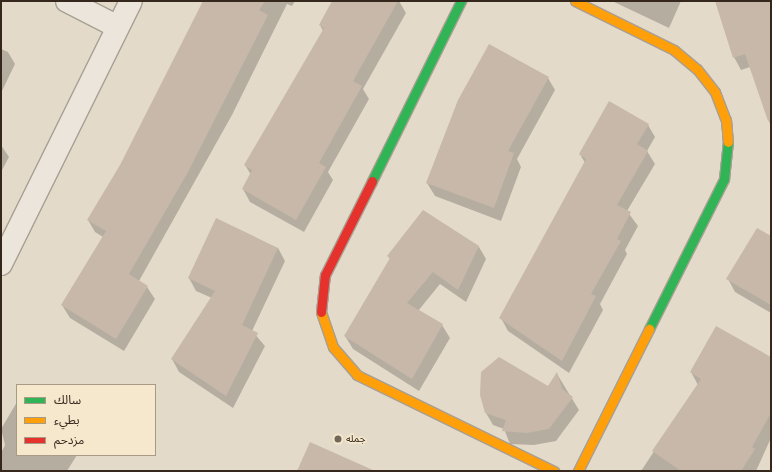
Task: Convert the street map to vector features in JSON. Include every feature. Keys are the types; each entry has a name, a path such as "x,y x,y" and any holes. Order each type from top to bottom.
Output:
{"street":[{"path":"67,1 118,27"},
{"path":"1,264 131,1"},
{"path":"461,1 325,275 322,312 333,347 357,375 554,471"},
{"path":"575,1 674,50 697,68 718,99 726,120 729,150 724,179 578,471"}],"building":[{"path":"203,1 265,1 259,10 268,15 188,172 129,274 148,286 116,339 61,305 106,231 87,220 120,165"},
{"path":"332,1 398,1 353,81 362,86 319,163 326,167 296,220 242,189 252,170 244,165 324,28 319,25"},
{"path":"715,1 771,1 771,120 768,121 745,54 733,58"},
{"path":"489,44 549,77 508,151 514,153 494,208 426,183 458,100"},
{"path":"609,101 649,124 637,144 648,151 617,205 631,212 617,239 621,241 591,294 596,296 562,361 499,318 586,159 579,154"},
{"path":"423,210 479,246 458,290 433,272 407,303 443,324 412,379 344,336 390,258 387,256"},
{"path":"216,218 278,248 242,325 258,333 226,396 171,359 215,291 188,278"},
{"path":"757,228 771,236 771,305 726,279"},
{"path":"716,326 771,357 771,413 752,447 755,449 741,471 681,471 652,451 701,379 690,372"},
{"path":"499,357 548,386 557,372 562,389 573,397 549,429 527,433 502,431 506,420 485,413 480,395 481,372"},
{"path":"310,442 375,471 297,471"}],"traffic: fast":[{"path":"372,181 461,1"},
{"path":"649,329 724,179 728,142"}],"traffic: slow":[{"path":"575,1 674,50 697,69 715,92 726,120 728,142"},
{"path":"321,312 333,347 357,375 554,471"},
{"path":"578,471 649,329"}],"traffic: jam":[{"path":"321,312 325,275 372,181"}],"place":[{"name":"جمله","path":"338,439"}]}
